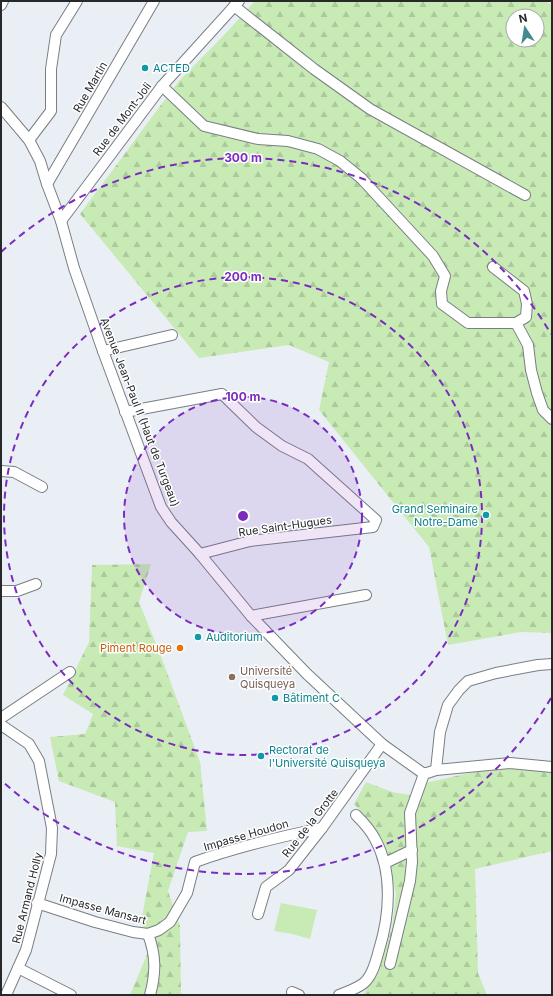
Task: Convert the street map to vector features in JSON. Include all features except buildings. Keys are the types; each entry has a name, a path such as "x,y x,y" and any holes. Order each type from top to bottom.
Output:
{"street":[{"path":"1,5 3,1"},
{"path":"29,140 51,111 51,70 56,35 77,1"},
{"name":"Rue Martin","path":"47,184 154,1"},
{"path":"237,3 314,69 370,109 525,195"},
{"name":"Rue de Mont-Joli","path":"62,221 162,86 237,3"},
{"path":"162,86 204,126 258,139 288,141 318,149 340,161 360,178 433,256 445,276 441,291 442,304 468,323 516,323 526,317 527,304 524,291 492,267"},
{"name":"Avenue Jean-Paul II (Haut de Turgeau)","path":"1,107 18,125 29,140 40,162 62,221 74,268 103,351 161,507 171,522 200,554 251,616 307,674 382,744 424,774"},
{"path":"516,323 528,345 531,370 543,410 552,419"},
{"path":"103,351 172,335"},
{"name":"Rue Saint-Hugues","path":"125,412 222,394 256,427 282,446 308,458 376,520 373,526 250,541 200,554"},
{"path":"1,471 14,472 42,487"},
{"path":"1,591 17,592 36,584"},
{"path":"251,616 366,595"},
{"path":"436,770 440,732 448,705 468,681 496,673 538,665 552,664"},
{"path":"1,718 70,672"},
{"name":"Rue Armand Holly","path":"1,725 29,744 39,761 52,828 51,854 26,950 6,995"},
{"name":"Rue de la Grotte","path":"258,914 266,887 288,870 322,828 382,744"},
{"path":"390,964 410,881 412,850 410,813 424,774 436,770 510,762 552,767"},
{"path":"340,995 366,981 375,965 385,930 387,912 385,863 376,840 369,829 356,815"},
{"name":"Impasse Houdon","path":"148,934 159,930 170,922 186,893 195,862 222,852 322,828"},
{"path":"385,863 412,850"},
{"name":"Impasse Mansart","path":"38,903 95,922 133,932 148,934 155,958 154,981 150,995"},
{"path":"18,968 71,995"}],"green space":[{"path":"255,1 544,1 552,4 552,633 521,632 448,645 429,547 319,410 329,362 289,345 199,358 80,214 178,82"},
{"path":"151,564 139,602 200,762 207,831 188,832 168,891 180,926 181,995 130,995 151,945 141,922 154,853 117,846 115,802 59,781 50,737 85,734 93,714 63,695 89,642 92,565"},
{"path":"496,767 552,768 552,851 475,869 478,973 487,995 363,995 380,969 392,928 396,893 379,837 366,817 354,804 366,782 392,792 420,798 425,783"},
{"path":"281,903 317,910 310,939 274,931"}],"place":[{"name":"ACTED","path":"145,68"},
{"name":"Grand Seminaire Notre-Dame","path":"486,515"},
{"name":"Auditorium","path":"198,637"},
{"name":"Piment Rouge","path":"180,648"},
{"name":"Université Quisqueya","path":"232,677"},
{"name":"Bâtiment C","path":"275,698"},
{"name":"Rectorat de l'Université Quisqueya","path":"261,756"}]}
